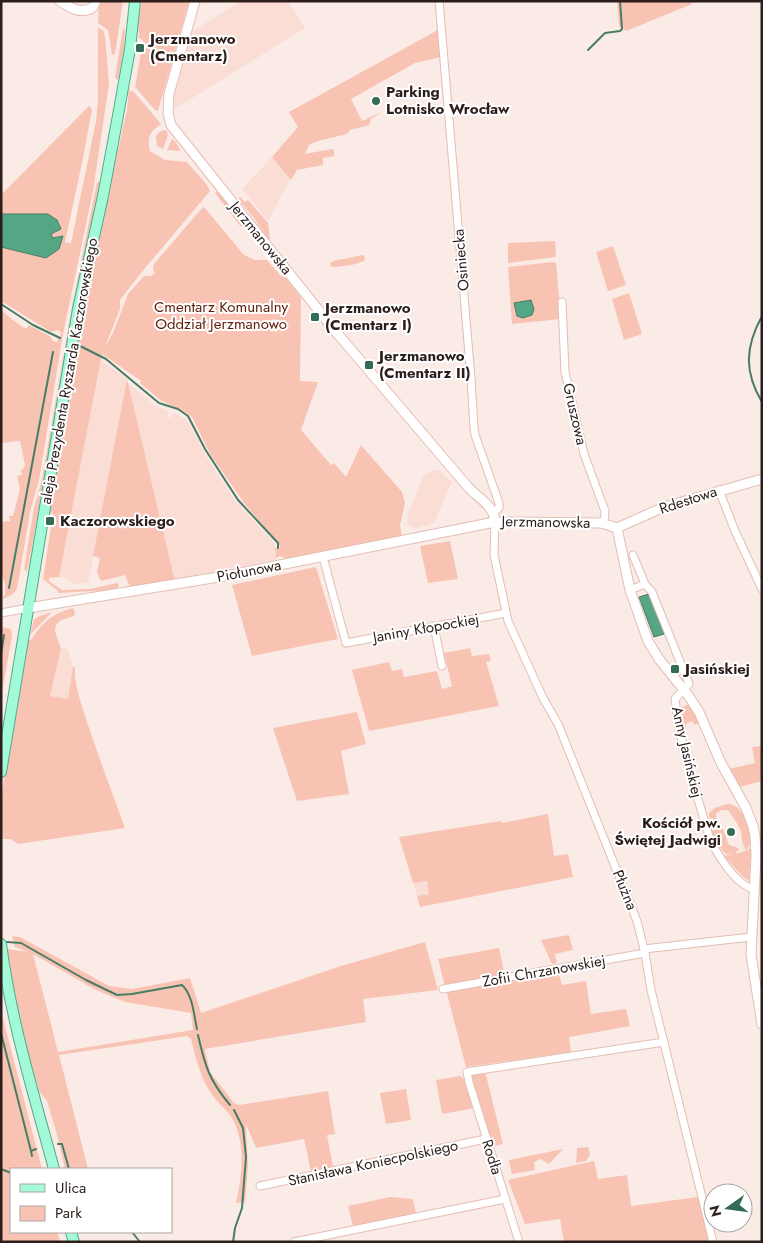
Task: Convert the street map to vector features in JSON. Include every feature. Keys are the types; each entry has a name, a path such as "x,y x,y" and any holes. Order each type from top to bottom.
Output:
{"main road":[{"name":"aleja Prezydenta Ryszarda Kaczorowskiego","path":"1,772 78,309 103,196 124,85 135,1"},
{"path":"1,944 16,1024 54,1168"}],"street":[{"path":"60,1 74,9 84,11 93,7 96,1"},
{"name":"Jerzmanowska","path":"196,1 169,94 168,113 171,125 336,332 468,487 490,508 494,518 604,524 617,528"},
{"name":"Osiniecka","path":"439,1 474,428 498,502 499,508 494,518"},
{"name":"Gruszowa","path":"562,302 565,372 584,454 605,511 604,524"},
{"name":"Rdestowa","path":"617,528 664,507 762,479"},
{"path":"719,490 735,532 762,589"},
{"name":"Piołunowa","path":"1,613 181,584 323,557 494,518"},
{"name":"Płużna","path":"494,518 494,555 506,614 543,698 558,724 631,903 645,951 651,990 713,1242"},
{"path":"617,528 630,590 654,652 684,689 699,712 721,763 750,818 756,844 754,889 757,908 751,937 752,966 762,1024"},
{"path":"633,554 645,584 652,592 689,684 684,689"},
{"name":"Janiny Kłopockiej","path":"323,557 346,643 506,614"},
{"path":"630,590 645,584"},
{"path":"434,626 442,666"},
{"name":"Anny Jasińskiej","path":"684,689 674,699 679,729 709,836 729,870 746,886 754,889"},
{"name":"Zofii Chrzanowskiej","path":"443,989 645,951 751,937"},
{"name":"Rodła","path":"519,1242 467,1072 664,1042"},
{"name":"Stanisława Koniecpolskiego","path":"260,1186 486,1139"},
{"path":"294,1242 505,1199"}],"shaded area":[{"path":"241,1 288,1 305,28 173,110 174,97 193,31"},
{"path":"272,157 290,179 268,221 242,189"},
{"path":"1,214 48,214 57,220 61,229 51,234 53,238 63,236 59,249 46,258 1,247"},
{"path":"531,300 534,309 532,315 523,318 517,316 514,303"},
{"path":"101,360 127,379 88,583 74,584 63,577 59,577"},
{"path":"128,385 155,405 168,411 169,419 174,413 189,423 206,456 236,502 273,541 276,560 175,579"},
{"path":"438,470 452,482 434,523 415,529 408,524 407,516 423,477 431,471"},
{"path":"649,594 664,634 654,637 639,597"},
{"path":"67,647 73,667 68,699 50,696 61,649"},
{"path":"427,881 429,894 417,896 413,883"}],"green space":[{"path":"99,1 123,1 115,54 112,55 108,30 98,23"},
{"path":"142,1 189,1 158,111 135,87 143,40 139,38 138,21"},
{"path":"617,1 691,1 692,4 626,31 619,26"},
{"path":"98,28 103,30 105,36 109,84 93,191 63,334 39,480 30,512 17,589 13,594 1,600 5,594 5,584 1,572 1,522 10,521 9,516 13,516 20,489 17,476 22,475 21,470 25,465 20,441 1,443 1,310 26,329 29,325 51,337 53,341 57,342 61,334 57,330 51,332 1,301 1,195 89,106 92,110 65,242 71,243 96,121 98,101"},
{"path":"123,28 125,29 124,51 118,80 115,78"},
{"path":"438,30 441,57 415,63 351,99 362,121 382,112 371,119 369,125 350,130 347,134 309,145 305,154 332,149 334,150 334,156 323,158 323,165 297,170 291,180 272,157 298,127 289,112"},
{"name":"Cmentarz Komunalny Oddział Jerzmanowo","path":"129,90 134,92 161,124 150,136 150,151 165,160 187,162 210,191 120,300 120,309 105,347 113,333 128,294 144,276 151,276 155,273 153,270 154,264 204,207 244,255 255,260 267,260 280,275 286,278 301,298 300,381 318,382 301,430 331,465 334,463 346,477 361,445 402,492 405,503 400,525 402,536 286,560 281,556 276,558 275,548 280,548 279,545 244,503 210,454 192,417 160,400 140,383 141,381 102,354 59,577 49,578 49,581 62,590 90,589 117,583 119,585 117,588 110,590 58,593 43,579 53,514 50,513 50,498 80,318 127,110"},
{"path":"164,130 167,131 168,135 163,149 157,146 156,136"},
{"path":"172,139 175,141 181,151 167,150"},
{"path":"97,182 101,182 27,572 24,569 34,508 42,479 72,307"},
{"path":"218,191 222,193 242,218 243,223 241,227 215,193"},
{"path":"240,197 245,202 248,200 268,223 270,240 238,199"},
{"path":"555,241 556,257 508,263 508,243"},
{"path":"613,246 626,285 608,291 596,252"},
{"path":"363,255 365,257 364,261 352,265 330,266 333,261"},
{"path":"556,263 561,319 512,324 508,267"},
{"path":"629,293 642,334 624,340 612,299"},
{"path":"127,379 175,581 130,587 125,575 101,581 97,572 100,558 93,556"},
{"path":"450,541 458,579 428,583 420,546"},
{"path":"316,567 338,639 252,656 232,585"},
{"path":"73,608 74,616 61,620 56,625 55,631 61,649 50,696 68,699 73,667 75,667 77,687 82,706 125,828 18,844 10,839 1,839 1,805 29,640 53,616"},
{"path":"52,612 30,635 34,619"},
{"path":"1,627 11,629 12,636 1,697"},
{"path":"470,648 472,656 489,654 491,661 486,662 499,706 369,731 352,670 389,662 392,671 402,669 404,677 437,671 442,689 452,686 444,653"},
{"path":"689,704 699,723 695,725 692,721 686,724 686,731 683,731 682,707"},
{"path":"357,712 366,744 341,751 349,794 297,801 273,728"},
{"path":"762,746 762,781 739,787 729,769 755,763 752,747"},
{"path":"727,804 738,808 749,827 750,841 749,847 746,850 740,829 728,810 716,813 719,830 723,829 729,845 738,848 739,850 736,854 726,854 715,840 710,825 709,813 715,808"},
{"path":"548,814 554,856 568,854 573,877 420,907 417,896 429,894 427,881 413,883 399,837 501,821 502,823"},
{"path":"753,842 749,881 724,856 747,850 751,848"},
{"path":"569,935 573,950 555,954 557,963 552,964 541,940"},
{"path":"12,936 20,937 109,986 132,989 190,978 201,1013 341,966 425,942 438,990 363,999 366,1022 205,1049 210,1072 234,1103 239,1105 328,1091 335,1134 327,1135 333,1167 311,1172 304,1139 256,1148 246,1124 248,1167 245,1202 236,1203 242,1161 240,1140 231,1117 215,1099 205,1083 191,1039 187,1036 59,1055 88,1168 65,1168 47,1101 39,1091 29,1057 15,998 7,949 28,952 15,947","holes":["33,954 96,990 125,1002 191,1013 193,1030 58,1052"]},
{"path":"499,948 506,981 559,974 562,985 586,981 591,1014 626,1009 630,1026 569,1037 571,1052 466,1067 438,959"},
{"path":"1,1011 42,1168 10,1168 10,1233 57,1233 60,1242 1,1242"},
{"path":"485,1071 503,1144 491,1147 470,1074"},
{"path":"460,1076 464,1079 475,1108 442,1114 436,1080"},
{"path":"406,1089 411,1120 386,1124 380,1093"},
{"path":"588,1147 590,1154 586,1161 576,1163 577,1148"},
{"path":"563,1149 549,1164 541,1159 534,1162 535,1170 512,1174 509,1160"},
{"path":"594,1161 598,1179 627,1175 631,1206 698,1197 703,1217 703,1233 707,1233 709,1242 564,1242 560,1219 525,1224 508,1180"},
{"path":"390,1197 413,1199 416,1213 353,1226 348,1206"}],"waterway":[{"path":"588,50 605,33 622,29 620,1"},
{"path":"1,304 33,325 60,338"},
{"path":"762,316 752,338 749,359 752,380 762,402"},
{"path":"80,346 106,359 159,403 178,409 188,416 205,449 238,500 278,543 278,548"},
{"path":"9,588 53,352"},
{"path":"1,655 4,635"},
{"path":"7,942 21,943 86,980 117,995 182,985 189,994 197,1029"},
{"path":"1,1033 31,1151"},
{"path":"198,1035 212,1080 230,1105"},
{"path":"233,1242 235,1228 242,1208 246,1157 243,1128 234,1110"},
{"path":"58,1144 62,1144 69,1168"},
{"path":"32,1156 31,1151 36,1149"},
{"path":"1,1169 10,1173"},
{"path":"133,1233 140,1242"}],"place":[{"name":"Jerzmanowo (Cmentarz)","path":"140,48"},
{"name":"Parking Lotnisko Wrocław","path":"376,101"},
{"name":"Jerzmanowo (Cmentarz I)","path":"315,317"},
{"name":"Jerzmanowo (Cmentarz II)","path":"369,365"},
{"name":"Kaczorowskiego","path":"50,521"},
{"name":"Jasińskiej","path":"675,669"},
{"name":"Kościół pw. Świętej Jadwigi","path":"731,832"}]}
